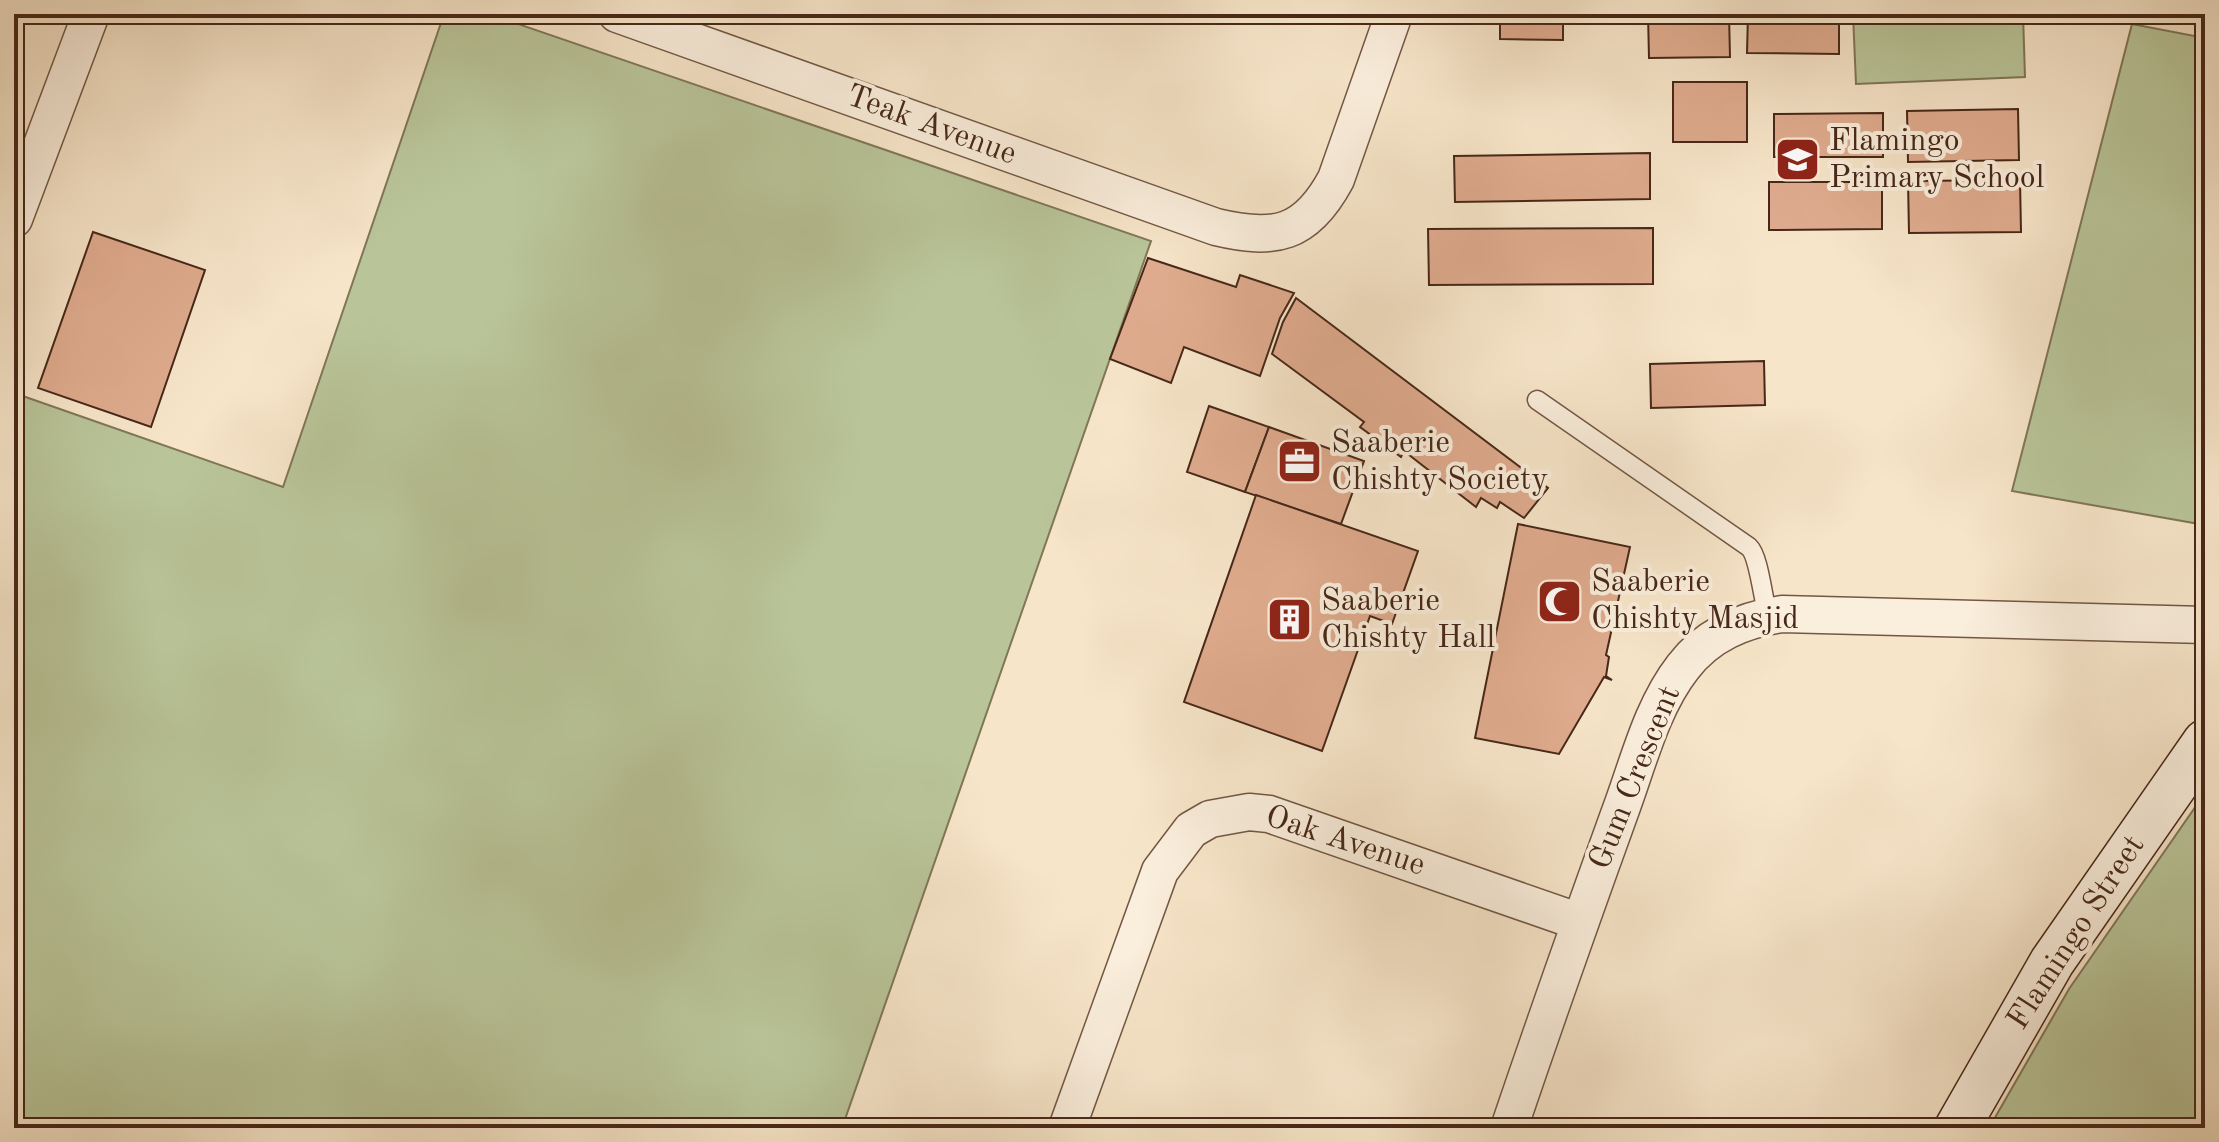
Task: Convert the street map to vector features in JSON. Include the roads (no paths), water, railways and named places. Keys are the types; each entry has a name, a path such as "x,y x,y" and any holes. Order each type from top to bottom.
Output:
{"street":[{"path":"16,204 91,14"},
{"name":"Teak Avenue","path":"617,14 1216,227 1246,234 1266,234 1300,224 1324,201 1336,179 1394,14"},
{"name":"Gum Crescent","path":"1509,1128 1580,922 1668,688 1684,665 1723,631 1782,614 2205,625"},
{"name":"Flamingo Street","path":"1957,1128 2052,962 2205,742"},
{"name":"Oak Avenue","path":"1067,1128 1160,871 1191,830 1210,819 1249,812 1269,814 1580,922"}],"lane":[{"path":"1537,400 1749,547 1757,559 1768,616"}],"place":[{"name":"Flamingo Primary School","path":"1798,160"},
{"name":"Saaberie Chishty Society","path":"1300,462"},
{"name":"Saaberie Chishty Masjid","path":"1560,601"},
{"name":"Saaberie Chishty Hall","path":"1290,620"}]}
